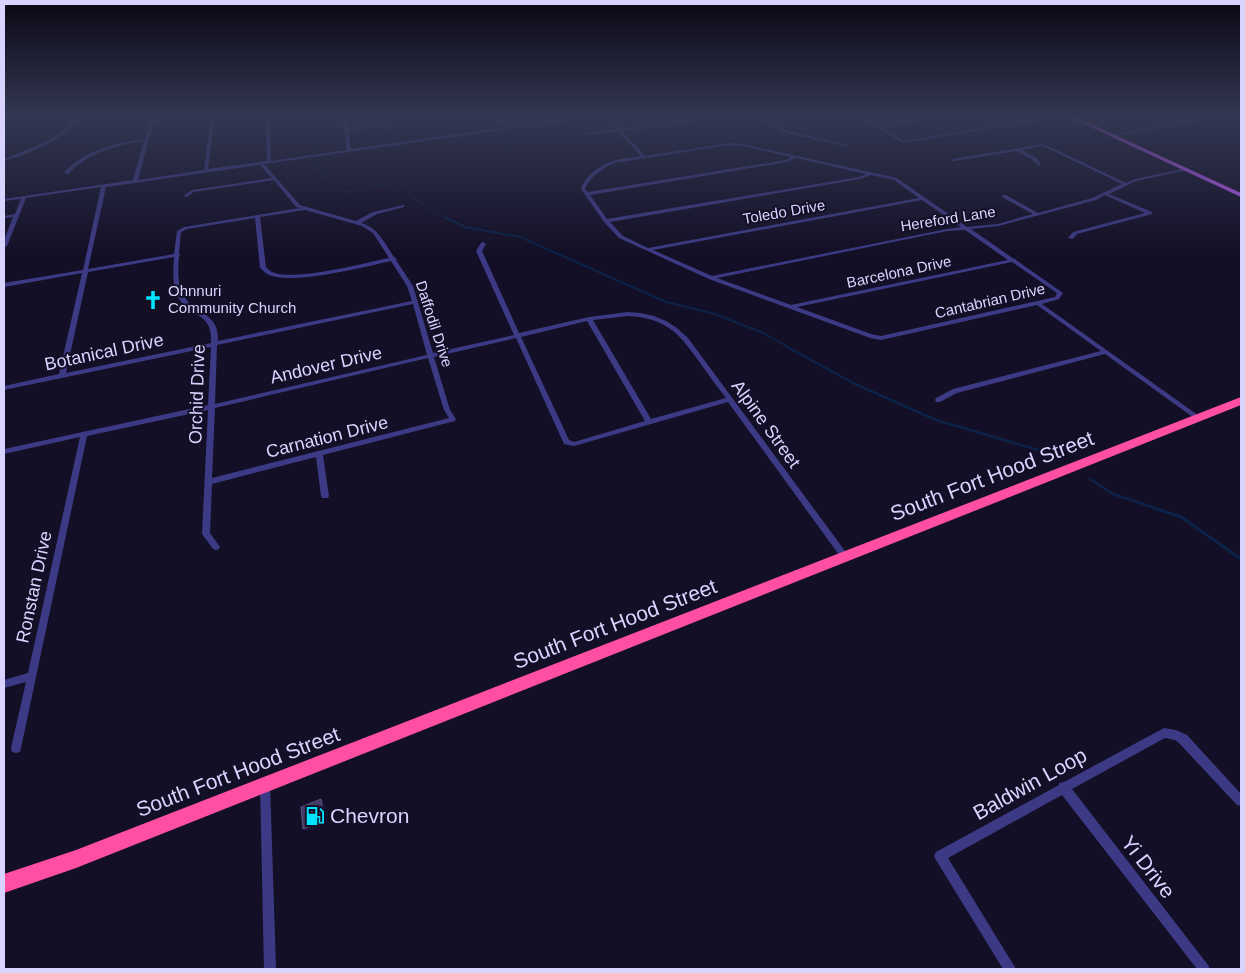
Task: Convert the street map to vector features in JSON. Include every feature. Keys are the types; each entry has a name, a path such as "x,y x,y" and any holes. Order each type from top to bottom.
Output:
{"highway":[{"name":"South Fort Hood Street","path":"4,884 76,859 265,783 1241,401"}],"main road":[{"path":"1170,162 1241,195"}],"street":[{"path":"66,172 77,162"},
{"path":"136,181 141,162"},
{"path":"206,171 207,162"},
{"path":"4,200 267,162"},
{"name":"Cantabrian Drive","path":"613,162 605,166 583,185 586,194 606,221 621,237 711,278 870,336 881,338 1038,303 1057,298 1060,293 895,179 821,162"},
{"path":"586,194 778,162"},
{"path":"1081,162 1125,184"},
{"path":"261,164 303,209"},
{"name":"Hereford Lane","path":"711,278 947,230 998,225 1086,202 1125,184 1184,169"},
{"path":"606,221 860,178 871,173"},
{"path":"185,196 192,191 274,179"},
{"path":"62,376 104,186"},
{"path":"1070,238 1075,233 1150,213 1106,194"},
{"path":"1004,196 1038,215"},
{"path":"4,246 24,197"},
{"name":"Toledo Drive","path":"648,249 924,198"},
{"path":"357,223 375,213 402,206"},
{"name":"Orchid Drive","path":"216,546 206,534 215,332 211,322 187,304 177,289 180,230 303,209"},
{"name":"Daffodil Drive","path":"303,209 357,223 375,232 410,286 448,410 453,419"},
{"path":"4,217 16,215"},
{"path":"258,216 263,268 271,275 295,277 394,259"},
{"path":"483,244 479,251 566,442 569,444 650,423 730,399"},
{"path":"4,286 178,255"},
{"name":"Barcelona Drive","path":"789,307 1014,260"},
{"name":"Botanical Drive","path":"4,388 415,302"},
{"path":"1038,303 1199,418"},
{"name":"Andover Drive","path":"4,451 211,406 589,319 630,313 654,318"},
{"name":"Alpine Street","path":"654,318 666,322 686,339 845,557"},
{"path":"589,319 650,423"},
{"path":"938,400 955,391 1106,352"},
{"name":"Carnation Drive","path":"208,482 453,419"},
{"name":"Ronstan Drive","path":"16,748 84,434"},
{"path":"319,454 324,496"},
{"path":"4,684 32,676"},
{"name":"Baldwin Loop","path":"1010,969 940,856 1164,733 1170,733 1183,739 1241,799"},
{"path":"265,783 270,969"},
{"name":"Yi Drive","path":"1063,787 1204,969"}],"building":[{"name":"Chevron","path":"321,799 324,820 303,829 301,807"}],"waterway":[{"path":"314,162 312,165 326,176 332,189 348,192 394,182 401,183 417,201 448,219"},
{"path":"448,219 465,227 520,237 666,302 715,314 763,333 790,348"},
{"path":"787,347 855,384 936,420 1062,457"},
{"path":"1090,479 1113,494 1161,510"},
{"path":"1157,509 1181,517 1241,559"}],"place":[{"name":"Ohnnuri Community Church","path":"153,300"},
{"name":"Chevron","path":"315,816"}]}
